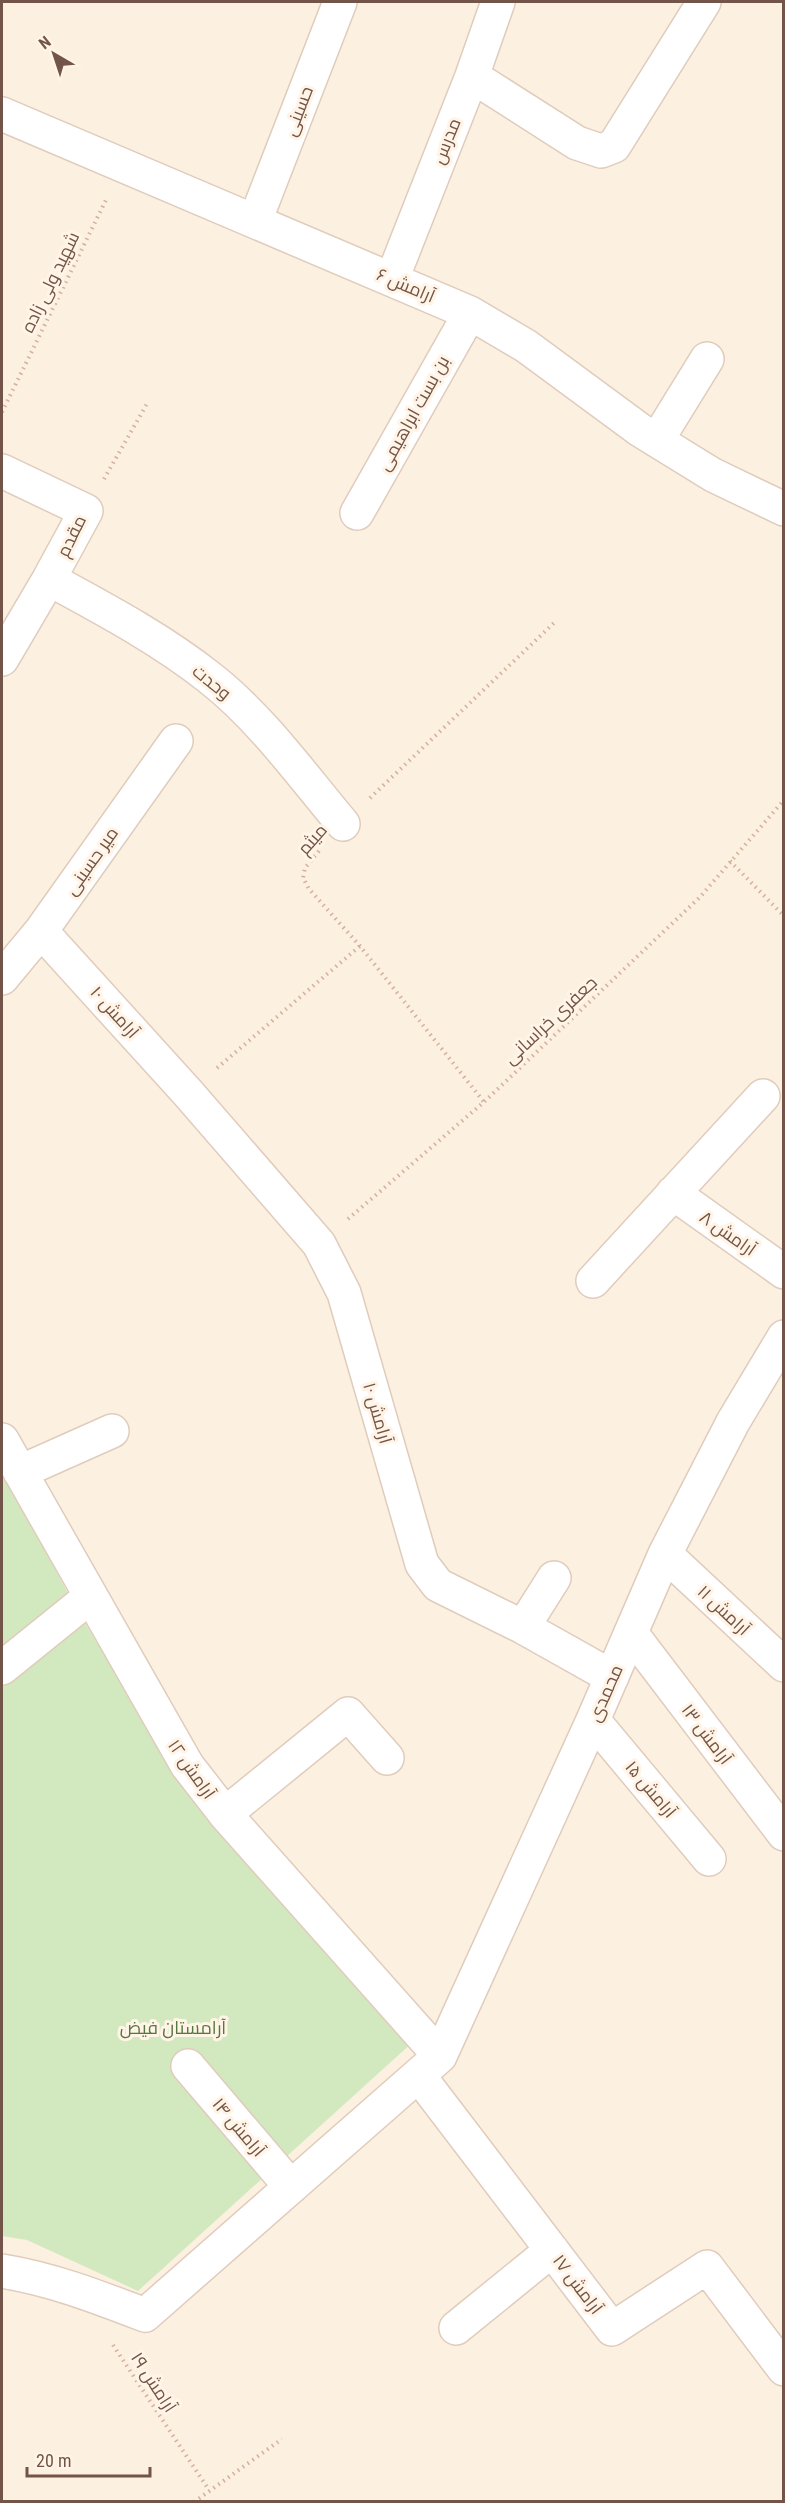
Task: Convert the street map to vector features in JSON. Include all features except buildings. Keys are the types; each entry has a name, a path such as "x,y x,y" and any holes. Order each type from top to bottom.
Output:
{"street":[{"name":"حسینی","path":"255,221 340,2"},
{"name":"مدرس","path":"392,279 472,76 498,2"},
{"path":"472,76 577,144 602,151 614,147 704,2"},
{"name":"آرامش ۶","path":"2,114 470,313 526,346 657,440 713,475 783,509"},
{"name":"بن بست ابراهیمی","path":"357,513 470,313"},
{"path":"657,440 707,359"},
{"name":"مقدم","path":"2,471 86,511 2,659"},
{"name":"وحدت","path":"49,579 128,622 210,678 247,712 279,747 343,824"},
{"name":"میر حسینی","path":"2,978 41,931 176,741"},
{"name":"آرامش ۱۰","path":"41,931 188,1093 320,1244 344,1293 422,1564 438,1585 523,1627 612,1677"},
{"path":"593,1281 763,1096"},
{"name":"آرامش ۸","path":"673,1193 783,1272"},
{"name":"محمدی","path":"430,2066 593,1720 665,1554 734,1422 783,1336"},
{"path":"20,1472 112,1431"},
{"name":"آرامش ۱۲","path":"2,1440 181,1755 225,1814 430,2066"},
{"name":"آرامش ۱۱","path":"665,1554 783,1665"},
{"path":"523,1627 554,1578"},
{"path":"2,1668 90,1597"},
{"name":"آرامش ۱۳","path":"631,1633 783,1834"},
{"path":"225,1814 348,1714 387,1758"},
{"name":"آرامش ۱۵","path":"593,1720 709,1859"},
{"name":"آرامش ۱۴","path":"188,2066 291,2187"},
{"path":"2,2271 31,2276 76,2289 145,2315 430,2066"},
{"name":"آرامش ۱۷","path":"430,2066 552,2250 612,2329 707,2267 783,2369"},
{"path":"456,2328 552,2250"}],"path":[{"name":"شهید ولی زاده","path":"2,412 123,165"},
{"path":"86,511 148,402"},
{"name":"میثم","path":"483,1102 360,946 309,889 303,878 305,868 343,824 556,621"},
{"name":"جعفری خراسانی","path":"320,1244 483,1102 700,897 783,800"},
{"path":"730,861 782,914"},
{"path":"188,1093 360,946"},
{"name":"آرامش ۱۹","path":"108,2337 209,2490"},
{"path":"194,2502 282,2439"}],"green space":[{"name":"آرامستان فیض","path":"2,1471 77,1610 189,1793 414,2041 138,2291 27,2240 2,2236"}]}
